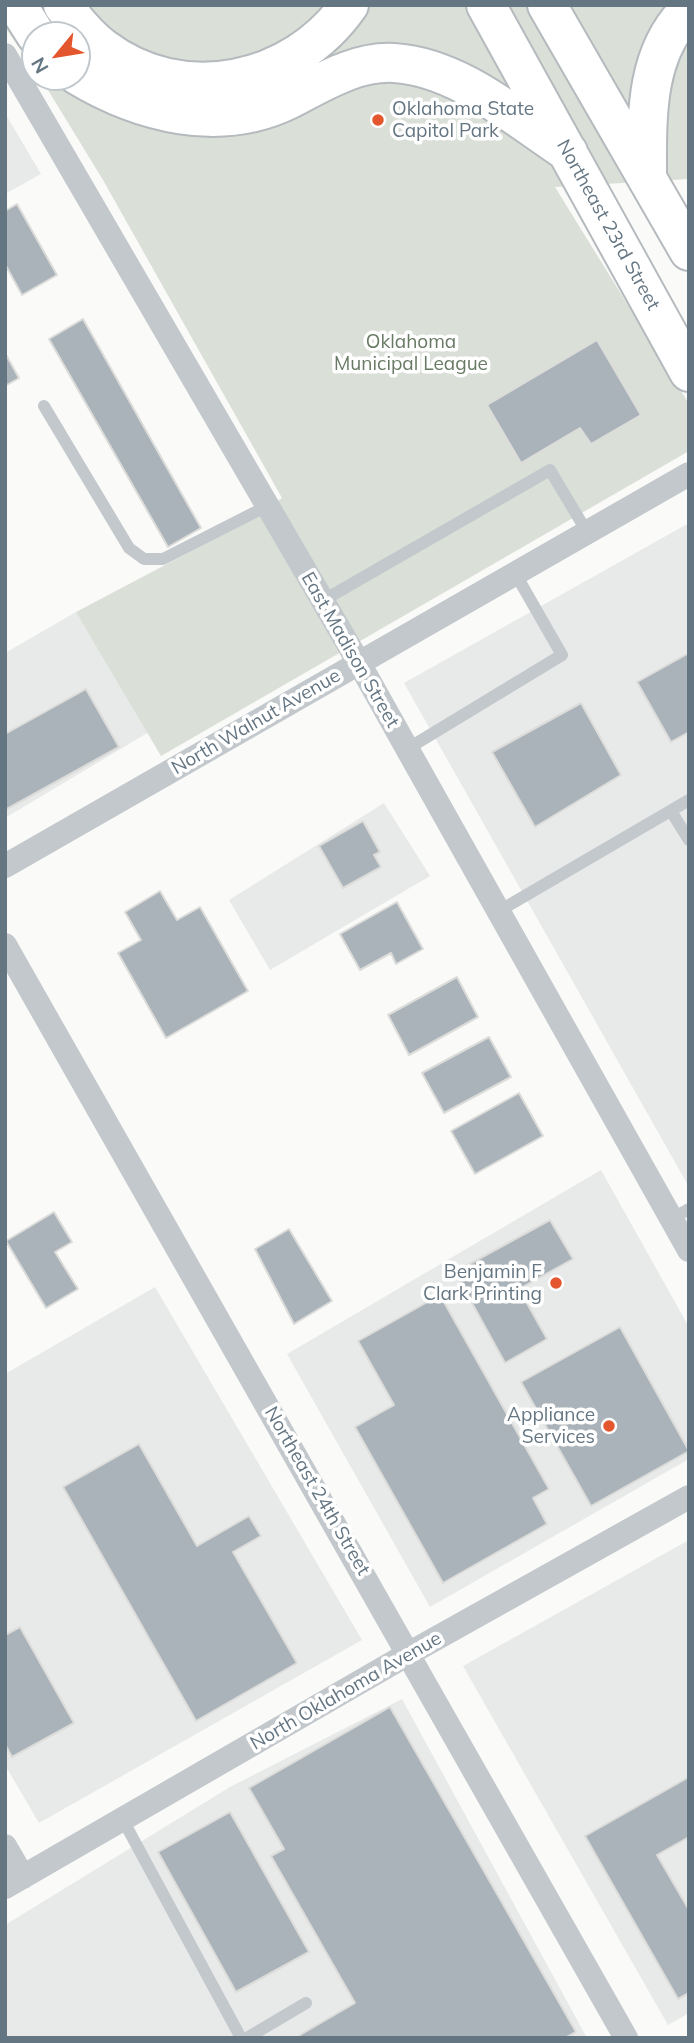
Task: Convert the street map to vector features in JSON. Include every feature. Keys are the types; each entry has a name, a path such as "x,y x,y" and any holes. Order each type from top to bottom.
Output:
{"main road":[{"path":"17,5 27,21"},
{"path":"63,5 103,49 139,69 183,81 209,83 234,80 280,65 320,39 349,5"},
{"name":"Northeast 23rd Street","path":"486,5 689,372"},
{"path":"547,5 689,251"},
{"path":"647,179 647,111 652,79 672,31 689,9"},
{"path":"91,83 141,107 184,116 219,117 255,111 288,100 355,68 393,63 430,70 459,82 568,152"}],"street":[{"name":"East Madison Street","path":"5,55 359,663 499,911 680,1214 689,1250"},
{"name":"North Walnut Avenue","path":"5,866 689,474"},
{"name":"Northeast 24th Street","path":"5,945 410,1653 626,2038"},
{"name":"North Oklahoma Avenue","path":"14,1882 410,1653 689,1497"},
{"path":"5,1846 14,1882"}],"lane":[{"path":"44,406 129,548 144,559 163,559 267,506"},
{"path":"323,601 550,470 587,532"},
{"path":"407,749 562,655 515,573"},
{"path":"499,911 689,800"},
{"path":"671,811 689,840"},
{"path":"123,1820 241,2038"},
{"path":"247,2038 306,2003"}],"shaded area":[{"path":"5,113 41,174 5,194"},
{"path":"689,523 689,1187 404,683"},
{"path":"76,612 149,732 5,818 5,653"},
{"path":"384,803 430,876 270,970 229,900"},
{"path":"601,1170 689,1327 689,1459 430,1607 287,1354"},
{"path":"155,1287 362,1640 39,1823 5,1765 5,1374"},
{"path":"689,1540 689,2013 668,2025 463,1666"},
{"path":"402,1699 587,2038 5,2038 5,1925 230,1787"}],"green space":[{"name":"Oklahoma Municipal League","path":"5,5 689,5 689,179 555,187 689,404 689,451 161,756 76,612 245,523 282,498 103,180 49,91 91,91 91,21 21,21 21,50 5,27"}],"building":[{"path":"17,204 57,275 22,295 5,264 5,211"},
{"path":"83,319 201,528 168,547 49,339"},
{"path":"597,340 641,415 591,444 580,428 521,463 487,405"},
{"path":"5,353 19,378 5,386"},
{"path":"689,653 689,732 671,742 637,682"},
{"path":"86,689 119,747 5,810 5,734"},
{"path":"581,703 621,775 535,827 492,752"},
{"path":"363,821 380,852 374,855 381,867 343,888 319,846"},
{"path":"160,891 177,920 200,907 248,991 166,1038 118,953 141,940 125,912"},
{"path":"397,902 423,949 396,964 391,953 360,970 340,934"},
{"path":"457,977 478,1017 409,1055 388,1015"},
{"path":"489,1037 511,1077 444,1113 422,1073"},
{"path":"519,1093 543,1136 475,1174 451,1131"},
{"path":"54,1212 72,1242 55,1252 78,1289 46,1308 6,1241"},
{"path":"550,1220 573,1259 519,1289 547,1339 505,1363 455,1272"},
{"path":"289,1229 332,1301 294,1324 255,1249"},
{"path":"440,1295 549,1489 533,1498 547,1524 443,1583 355,1427 394,1405 358,1341"},
{"name":"Appliance Services","path":"620,1327 689,1451 591,1506 521,1382"},
{"path":"139,1444 197,1546 249,1516 261,1536 233,1552 297,1663 196,1721 63,1487"},
{"path":"20,1627 74,1723 12,1757 5,1744 5,1635"},
{"path":"390,1707 576,2032 565,2038 301,2038 300,2035 355,2003 271,1856 284,1849 249,1788"},
{"path":"689,1777 689,1837 657,1855 689,1910 689,1993 678,1999 585,1836"},
{"path":"230,1812 309,1952 236,1992 158,1852"}],"place":[{"name":"Oklahoma State Capitol Park","path":"378,120"},
{"name":"Benjamin F Clark Printing","path":"556,1283"},
{"name":"Appliance Services","path":"609,1426"}]}
